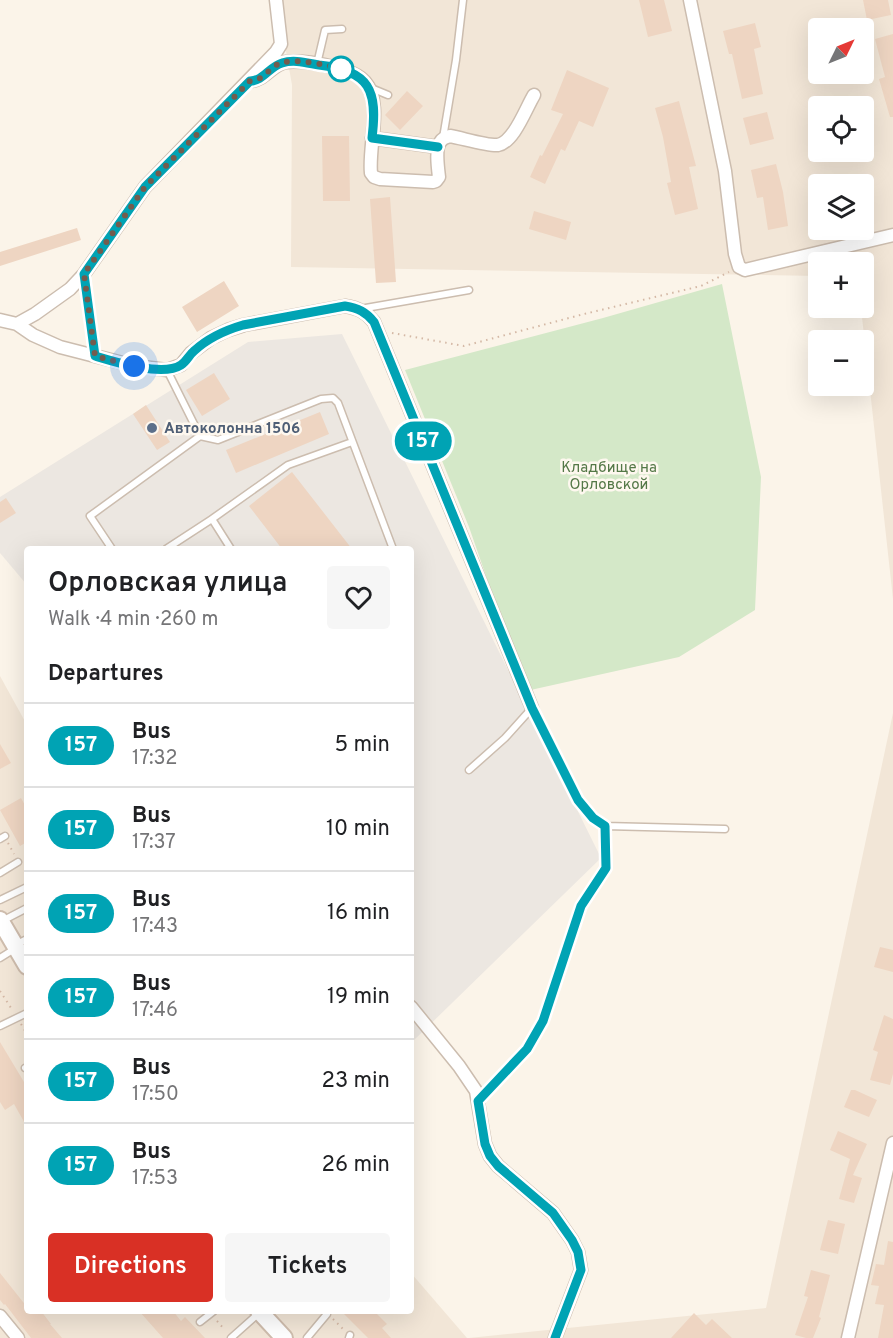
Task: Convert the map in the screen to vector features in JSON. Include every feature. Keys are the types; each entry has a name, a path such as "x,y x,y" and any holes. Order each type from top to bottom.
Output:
{"main road":[{"path":"1,921 19,944"},
{"path":"260,1314 277,1336"}],"street":[{"path":"276,0 281,44 293,61"},
{"path":"690,0 725,171 732,237 739,267 745,270 893,235"},
{"path":"16,324 35,314 70,289 84,274 145,187 250,81 281,44"},
{"path":"250,81 259,79 280,63 293,61 334,67 362,79 368,87 374,109 370,168 373,176 380,179 433,182 438,177 441,143"},
{"path":"372,138 441,143 450,136 496,145 504,143 512,136 534,95"},
{"path":"0,320 16,324 60,347 134,366 167,370 181,365 191,353 212,338 243,325 345,306 360,309 368,314 378,330 532,708"},
{"path":"414,1011 476,1091 485,1144 490,1156 498,1166 553,1213 578,1252 581,1270 555,1338"},
{"path":"848,1338 893,1143"},
{"path":"0,1316 18,1338"}],"lane":[{"path":"441,143 456,60 463,0"},
{"path":"317,65 325,30 342,29"},
{"path":"368,87 388,95"},
{"path":"84,274 95,356"},
{"path":"360,309 469,290"},
{"path":"167,370 200,436"},
{"path":"110,546 90,516 200,436 218,440 321,399 333,398 338,403 392,546"},
{"path":"171,546 288,465 352,442"},
{"path":"212,519 229,546"},
{"path":"469,770 505,738 532,708 578,800 593,818 605,826 725,829"},
{"path":"478,1101 527,1049 543,1021 581,906 606,868 605,826"},
{"path":"0,873 18,862"},
{"path":"0,900 24,888"},
{"path":"1,921 24,910"},
{"path":"0,958 19,944"},
{"path":"0,1026 24,1014"},
{"path":"200,1322 210,1314"},
{"path":"231,1337 257,1314"},
{"path":"307,1338 327,1314"}],"path":[{"path":"378,330 464,346 701,286 739,267"},
{"path":"214,1314 231,1337"},
{"path":"327,1314 349,1337"}],"shaded area":[{"path":"277,0 893,0 893,599 871,396 874,396 874,330 863,330 862,318 874,318 874,252 808,252 808,276 291,267 292,85"},
{"path":"342,334 601,858 414,1040 414,546 24,546 24,581 0,553 0,497 248,342"},
{"path":"0,676 24,720 24,1314 414,1314 414,1276 467,1338 0,1338"},
{"path":"893,713 893,1338 469,1338 766,1308"}],"green space":[{"name":"Кладбище на Орловской","path":"722,284 761,477 755,610 679,657 526,691 469,527 405,370"}],"building":[{"path":"639,0 664,0 672,31 648,37"},
{"path":"863,0 888,0 891,15 867,18"},
{"path":"755,23 761,47 754,49 763,94 742,99 732,54 729,54 723,31"},
{"path":"893,34 893,117 890,117 879,79 885,77 875,39"},
{"path":"567,70 609,88 593,127 579,121 565,151 561,149 545,184 530,177 563,114 551,110"},
{"path":"407,91 423,106 400,130 385,115"},
{"path":"679,101 696,166 689,167 698,209 675,215 667,183 671,182 663,137 655,108"},
{"path":"767,112 774,139 750,145 743,118"},
{"path":"322,136 349,136 350,201 323,201"},
{"path":"776,164 788,226 768,230 763,197 757,198 751,170"},
{"path":"390,197 396,282 376,283 370,199"},
{"path":"534,211 571,222 566,240 529,229"},
{"path":"77,228 81,240 0,266 0,252"},
{"path":"224,281 239,306 197,332 182,307"},
{"path":"214,373 230,399 202,416 186,390"},
{"name":"Автоколонна 1506","path":"146,405 170,442 157,450 133,414"},
{"path":"320,412 329,434 236,473 226,450"},
{"path":"292,472 350,546 280,546 249,506"},
{"path":"6,498 16,513 0,523 0,502"},
{"path":"0,744 11,763 0,769"},
{"path":"21,798 24,804 24,844 20,846 0,810"},
{"path":"880,947 893,950 893,972 874,967"},
{"path":"884,1015 893,1019 893,1074 890,1085 870,1080 878,1052 873,1050"},
{"path":"0,1042 24,1082 24,1122 14,1104 5,1110 0,1102"},
{"path":"851,1090 877,1100 869,1117 844,1107"},
{"path":"838,1131 867,1144 853,1175 862,1178 854,1203 839,1199 850,1159 830,1150"},
{"path":"828,1220 845,1224 838,1254 820,1250"},
{"path":"888,1241 893,1242 893,1338 878,1338 884,1305 875,1304 879,1286 871,1285 876,1264 884,1265"},
{"path":"811,1270 830,1275 819,1317 821,1318 813,1338 806,1338 795,1335 808,1297 804,1296"},
{"path":"0,1273 24,1303 24,1314 43,1314 62,1338 31,1338 0,1300"},
{"path":"694,1313 706,1325 712,1319 732,1338 671,1338"},
{"path":"142,1314 175,1314 181,1321 185,1317 205,1338 163,1338"},
{"path":"344,1314 377,1314 387,1324 382,1328 391,1338 368,1338"}],"bus line":[{"name":"157","path":"438,147 372,138 374,109 372,99 365,82 358,76 325,65 293,61 280,63 259,79 250,81 145,187 84,274 95,356 134,366 167,370 174,368 181,365 191,353 212,338 228,330 260,321 345,306 360,309 368,314 374,322 532,708 578,800 593,818 605,826 606,868 581,906 543,1021 527,1049 478,1101 485,1144 490,1156 498,1166 553,1213 578,1252 581,1270 555,1338"}],"place":[{"name":"Автоколонна 1506","path":"152,428"}],"route":[{"path":"134,366 95,356 84,274 145,187 250,81 257,80 277,65 285,62 325,65 343,70 341,69"}]}
